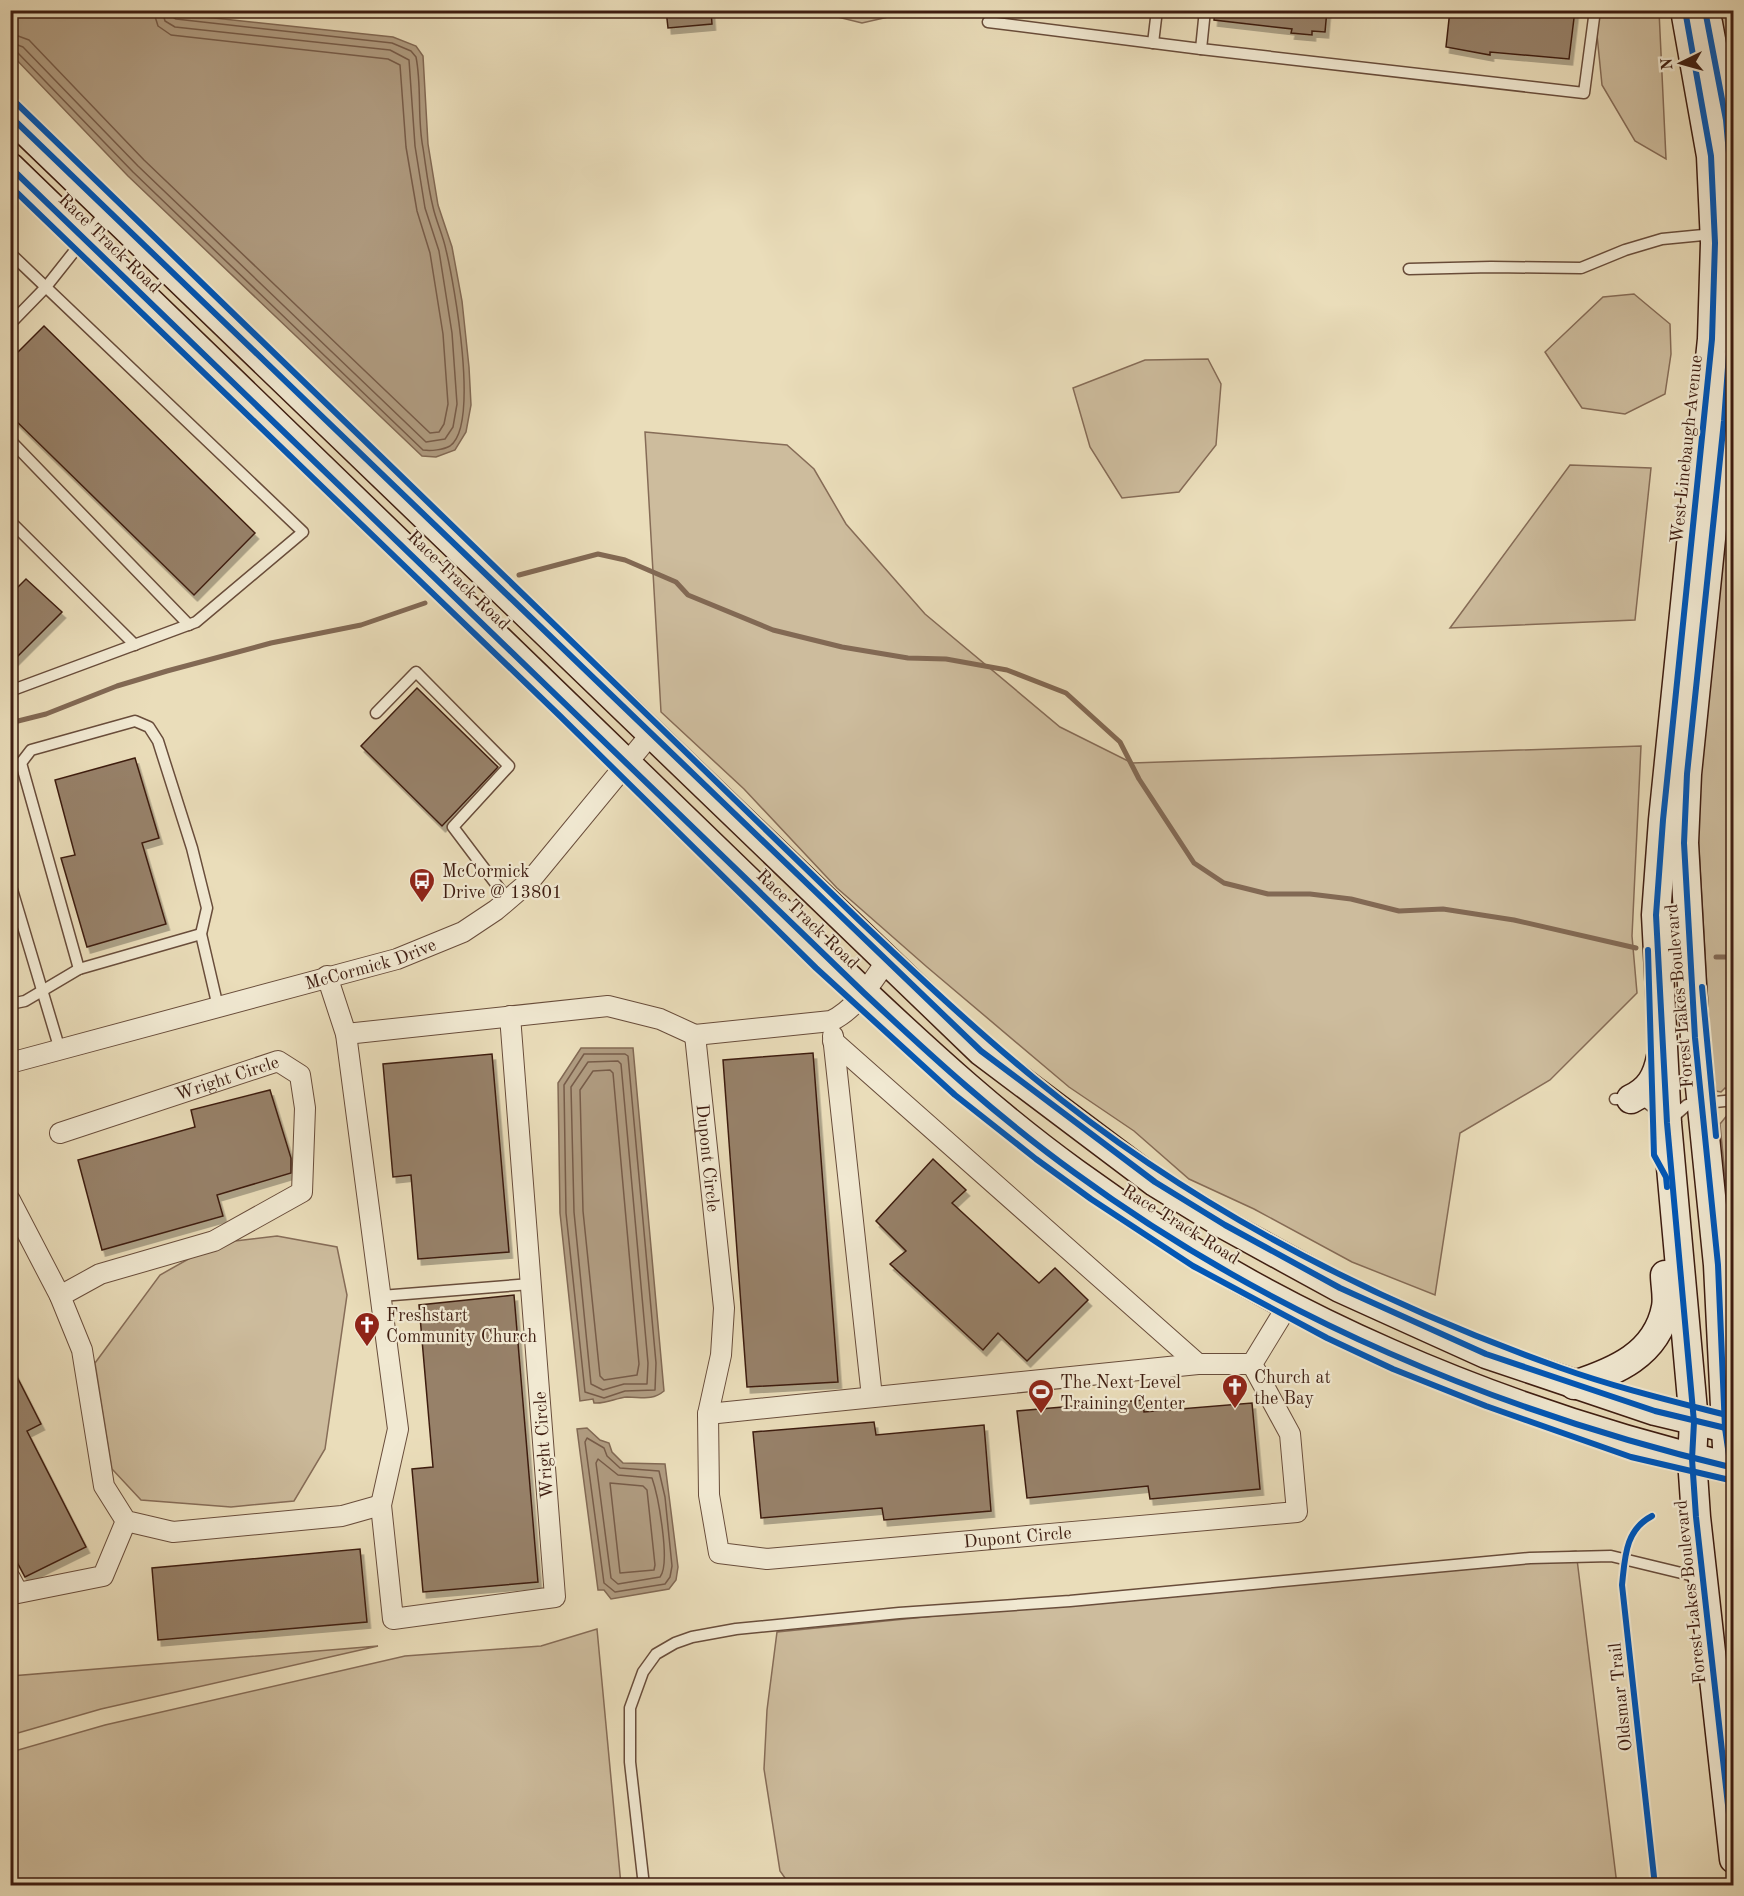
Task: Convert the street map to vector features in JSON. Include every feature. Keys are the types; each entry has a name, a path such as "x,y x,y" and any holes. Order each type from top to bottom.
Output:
{"main road":[{"name":"West Linebaugh Avenue","path":"1658,892 1663,820 1724,233 1685,10"},
{"path":"1695,10 1714,103 1723,178 1733,209"},
{"path":"1705,10 1726,120 1733,209"},
{"name":"Race Track Road","path":"10,116 981,1051 1155,1182 1225,1225 1388,1311 1486,1354 1575,1385 1694,1422 1729,1429"},
{"name":"Race Track Road","path":"10,167 864,993 979,1097 1074,1173 1159,1231 1288,1305 1453,1381 1562,1420 1692,1459 1732,1474"},
{"name":"Forest Lakes Boulevard","path":"1732,1474 1719,1265 1706,1139 1717,1100 1686,899 1686,797 1724,422 1734,286"},
{"path":"1658,892 1672,941 1685,1074 1717,1100"},
{"name":"Forest Lakes Boulevard","path":"1658,892 1656,915 1667,1123 1694,1422 1692,1459 1734,1858"},
{"path":"1623,1099 1644,1093 1652,1082 1663,1049"},
{"path":"1575,1385 1619,1369 1632,1361 1644,1348 1663,1316 1666,1305 1660,1177 1667,1123"},
{"path":"1719,1265 1734,1305"}],"street":[{"name":"McCormick Drive","path":"10,1063 397,958 463,932 530,881 651,734"},
{"path":"346,1034 608,1006 660,1019 695,1035 831,1021 843,1015 864,993 886,962"},
{"name":"Wright Circle","path":"327,976 346,1034 398,1429 381,1505 393,1619 555,1597 510,1016"},
{"path":"831,1021 872,1397"},
{"name":"Dupont Circle","path":"695,1035 724,1308 721,1355 708,1414 709,1495 719,1553 767,1559 1297,1512 1290,1434 1252,1364"},
{"path":"833,1041 1198,1364"},
{"name":"Wright Circle","path":"60,1134 278,1061 300,1075 305,1108 302,1192 214,1241 100,1274 60,1296"},
{"path":"10,1200 60,1296 82,1350 104,1486 126,1521 173,1532 342,1516 381,1505"},
{"path":"708,1414 1198,1364 1252,1364 1288,1305"},
{"path":"10,1578 18,1593 103,1576 126,1521"}],"lane":[{"path":"1153,43 1157,10"},
{"path":"1201,49 1205,10"},
{"path":"988,22 1584,93 1595,10"},
{"path":"10,324 46,287 108,208"},
{"path":"1409,269 1581,268 1625,250 1662,239 1724,233"},
{"path":"10,253 303,532 196,622 10,691"},
{"path":"10,440 189,625"},
{"path":"10,521 135,645"},
{"path":"376,713 416,672 509,766 453,827 508,900"},
{"path":"79,969 16,764 31,750 135,722 149,727 158,741 192,848 207,908 201,934 218,1007"},
{"path":"10,884 60,1050"},
{"path":"10,1004 25,1001 79,969 201,934"},
{"path":"1623,1099 1643,1100 1653,1106 1667,1123 1687,1105 1717,1100"},
{"path":"381,1296 531,1284"},
{"path":"644,1886 631,1773 630,1708 643,1672 656,1654 675,1643 692,1637 736,1629 899,1613 1070,1601 1530,1558 1611,1556 1703,1578"}],"shaded area":[{"path":"813,10 919,10 862,23 813,11"},
{"path":"1609,11 1659,11 1666,159 1635,141 1602,85 1595,15"},
{"path":"1716,11 1733,11 1733,101"},
{"path":"1634,294 1670,324 1671,354 1665,394 1625,414 1582,408 1545,352 1603,297"},
{"path":"1208,359 1221,384 1216,445 1179,492 1122,498 1090,447 1073,388 1145,360"},
{"path":"645,432 787,445 814,469 846,524 925,614 1060,727 1132,763 1641,746 1632,936 1637,993 1550,1080 1460,1133 1435,1295 1352,1262 1254,1209 1189,1179 1134,1131 1069,1087 837,888 744,789 661,712"},
{"path":"1733,436 1733,1094 1725,1088 1721,1092 1716,1091 1710,1043 1696,797"},
{"path":"1570,465 1651,468 1635,620 1450,628"},
{"path":"1733,1108 1733,1259 1720,1124"},
{"path":"277,1236 337,1247 347,1295 325,1449 294,1501 231,1507 141,1500 112,1469 95,1363 160,1275 192,1257 217,1250 235,1241"},
{"path":"1576,1551 1617,1885 790,1885 780,1871 764,1769 767,1710 777,1632"},
{"path":"597,1629 621,1885 11,1885 11,1752 105,1725 405,1656 541,1646"},
{"path":"378,1646 101,1709 11,1735 11,1676"}],"water":[{"path":"10,11 149,11 393,37 416,46 423,56 428,144 438,205 452,247 462,301 469,367 471,405 466,432 455,450 436,457 422,456 128,176 11,54"},
{"path":"581,1048 633,1048 664,1391 651,1397 627,1397 599,1403 594,1403 593,1399 580,1401 560,1213 558,1083"},
{"path":"587,1428 600,1440 609,1443 612,1452 623,1463 665,1464 678,1567 676,1580 669,1589 611,1599 604,1590 598,1590 577,1429"}],"building":[{"path":"666,10 711,10 712,24 668,28"},
{"path":"1215,10 1327,10 1325,32 1312,31 1312,35 1291,33 1292,29 1214,20"},
{"path":"1450,10 1575,10 1569,59 1490,52 1490,55 1446,47"},
{"path":"44,326 255,533 194,595 10,415 10,360"},
{"path":"26,579 62,612 10,664 10,595"},
{"path":"417,688 498,767 442,826 361,746"},
{"path":"135,758 159,838 142,843 166,924 87,947 61,858 75,855 55,780"},
{"path":"813,1053 838,1382 747,1387 723,1060"},
{"path":"492,1054 509,1252 418,1259 411,1175 393,1177 383,1064"},
{"path":"270,1090 291,1158 291,1173 217,1195 223,1216 102,1250 78,1160 195,1127 191,1110"},
{"path":"933,1159 966,1190 952,1203 1039,1283 1055,1268 1088,1300 1027,1361 998,1333 983,1350 890,1264 906,1251 876,1221"},
{"path":"514,1295 538,1582 423,1592 412,1469 433,1467 419,1305"},
{"path":"10,1363 41,1424 27,1431 86,1547 25,1577 10,1549"},
{"path":"1143,1400 1144,1412 1252,1403 1260,1489 1150,1499 1148,1486 1027,1498 1017,1411"},
{"path":"874,1422 876,1435 984,1425 991,1511 884,1520 882,1508 761,1518 753,1432"},
{"path":"360,1549 367,1622 158,1640 152,1568"}],"waterway":[{"path":"519,575 598,554 625,560 676,582 688,595 773,630 842,647 908,658 946,659 1007,670 1066,693 1120,742 1139,779 1194,863 1224,883 1268,894 1310,894 1351,899 1399,911 1443,909 1514,920 1636,948"},
{"path":"10,723 46,714 117,686 167,671 271,643 361,625 425,603"},
{"path":"1716,957 1734,957"}],"cycle path":[{"path":"1685,10 1711,156 1715,243 1712,339 1663,820 1656,915 1667,1123 1694,1422 1692,1459 1696,1517 1734,1859"},
{"path":"1705,10 1726,120 1734,210"},
{"path":"10,97 923,981 1034,1078 1094,1124 1156,1168 1219,1208 1352,1281 1490,1342 1561,1368 1734,1417"},
{"path":"10,116 981,1051 1155,1182 1225,1225 1340,1288 1486,1354 1655,1411 1734,1430"},
{"path":"10,167 864,993 966,1086 1047,1152 1150,1224 1227,1272 1389,1353 1473,1388 1559,1418 1646,1445 1734,1468"},
{"path":"10,186 560,716 816,968 955,1095 1036,1159 1091,1199 1193,1266 1327,1338 1393,1369 1486,1406 1631,1457 1734,1481"},
{"path":"1732,1476 1725,1428 1718,1265 1695,1038 1684,843 1687,774 1724,421 1734,287"},
{"path":"1648,950 1654,1155 1666,1177 1667,1187"},
{"path":"1702,987 1716,1136"},
{"name":"Oldsmar Trail","path":"1652,1516 1643,1522 1631,1537 1622,1585 1655,1886"}],"place":[{"name":"McCormick Drive @ 13801","path":"422,904"},
{"name":"Freshstart Community Church","path":"367,1348"},
{"name":"Church at the Bay","path":"1235,1410"},
{"name":"The Next Level Training Center","path":"1041,1415"}]}
